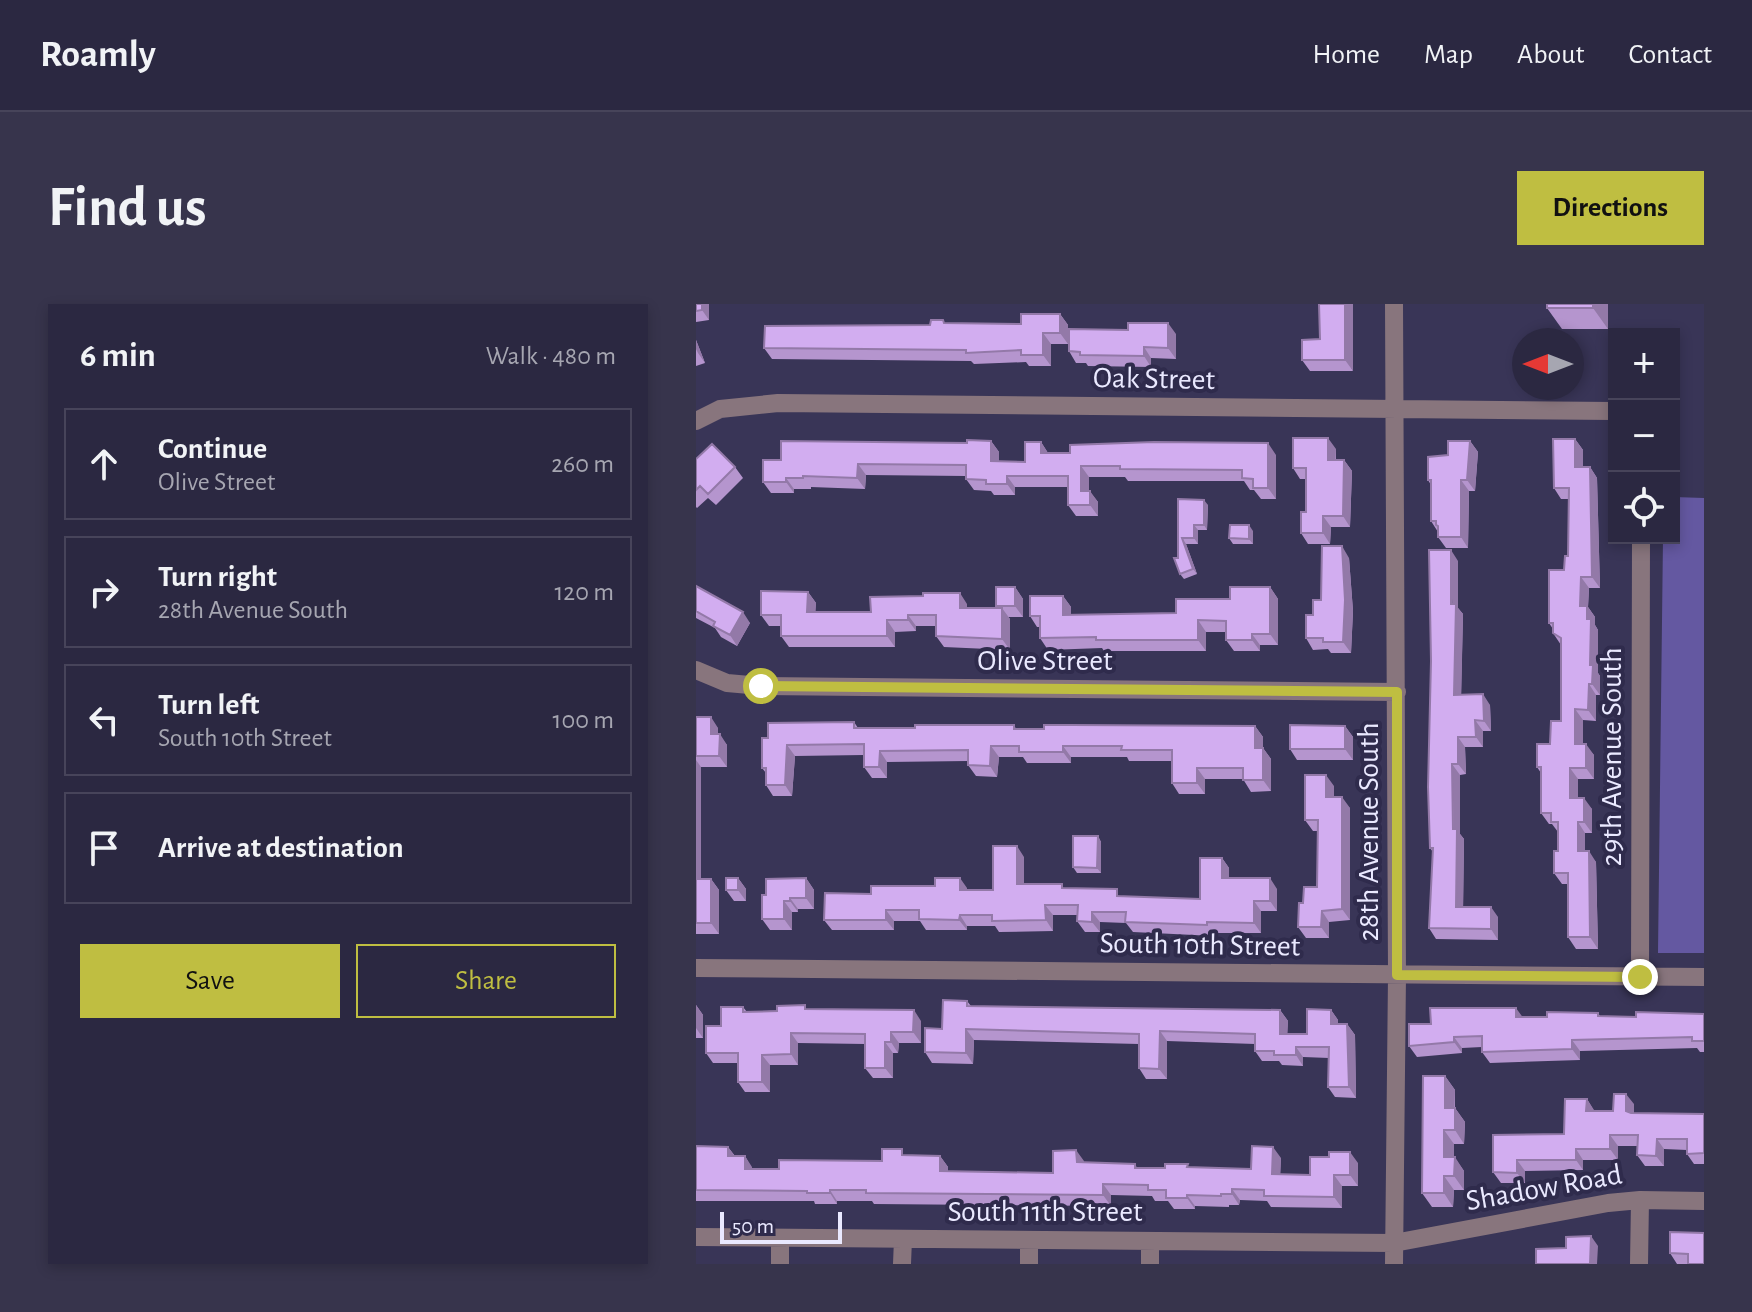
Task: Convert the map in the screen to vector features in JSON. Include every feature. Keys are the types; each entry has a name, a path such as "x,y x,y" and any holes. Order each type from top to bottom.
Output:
{"street":[{"name":"28th Avenue South","path":"1394,304 1397,692 1394,1264"},
{"name":"Oak Street","path":"696,421 720,409 778,403 1608,411"},
{"name":"29th Avenue South","path":"1640,977 1641,544"},
{"name":"Olive Street","path":"696,670 727,683 761,686 1397,692"},
{"name":"South 10th Street","path":"696,968 1704,977"},
{"path":"1639,1264 1640,1200"},
{"name":"Shadow Road","path":"1394,1243 1608,1203 1704,1201"},
{"name":"South 11th Street","path":"696,1237 1394,1243"},
{"path":"780,1238 780,1264"},
{"path":"902,1264 903,1239"},
{"path":"1029,1240 1029,1264"},
{"path":"1150,1241 1150,1264"}],"shaded area":[{"path":"1680,497 1704,498 1704,953 1658,953 1663,544 1680,544"}],"building":[{"path":"1319,304 1345,304 1345,360 1302,360 1302,340 1320,339"},
{"path":"1547,304 1593,304 1593,308 1547,308"},
{"path":"1021,314 1060,314 1060,333 1043,333 1043,355 1021,355 1021,350 966,353 966,350 764,348 765,326 930,325 931,320 943,320 944,323 1021,324"},
{"path":"1128,323 1168,323 1168,348 1144,347 1144,356 1080,355 1080,352 1069,351 1069,329 1128,330"},
{"path":"1293,438 1328,438 1328,460 1344,460 1343,516 1323,516 1323,533 1301,533 1301,512 1306,512 1306,468 1293,468"},
{"path":"1553,439 1575,439 1575,467 1590,467 1592,577 1581,577 1580,606 1587,606 1587,619 1591,619 1592,684 1589,684 1588,710 1575,709 1575,744 1586,744 1586,768 1570,768 1570,798 1584,798 1584,822 1578,822 1578,851 1589,851 1590,937 1568,937 1568,873 1554,873 1558,822 1551,822 1551,813 1541,813 1541,767 1537,767 1537,744 1550,744 1551,721 1561,721 1561,638 1553,633 1553,623 1549,623 1549,570 1564,570 1565,556 1568,556 1569,488 1554,488"},
{"path":"967,440 991,441 991,461 1025,462 1025,442 1041,442 1041,453 1070,453 1070,445 1268,443 1268,488 1253,488 1253,479 1242,478 1242,470 1120,469 1120,466 1081,466 1081,491 1090,491 1090,505 1068,505 1068,476 1007,476 1007,484 986,484 986,480 966,479 966,465 858,464 857,478 803,476 786,478 786,482 763,482 763,460 781,460 781,441 967,443"},
{"path":"1448,441 1470,441 1467,480 1461,480 1461,537 1438,537 1436,521 1431,521 1428,457 1448,455"},
{"path":"712,444 735,467 708,494 700,486 696,490 696,459"},
{"path":"1178,499 1204,500 1204,525 1194,525 1194,538 1182,538 1193,569 1180,574 1174,558 1178,558"},
{"path":"1230,525 1249,525 1249,539 1229,538"},
{"path":"1322,546 1342,546 1345,600 1343,642 1306,638 1306,615 1313,615 1313,600 1321,600"},
{"path":"1429,550 1451,550 1451,604 1456,604 1454,695 1483,694 1484,721 1475,720 1476,737 1458,737 1458,764 1452,764 1453,829 1457,829 1456,907 1491,907 1491,929 1429,928 1433,848 1430,848 1428,787 1431,661"},
{"path":"696,586 743,612 730,635 713,626 715,622 696,611"},
{"path":"996,587 1015,587 1015,606 996,606"},
{"path":"1230,587 1270,587 1270,634 1252,634 1252,640 1226,640 1226,621 1198,620 1198,640 1040,638 1040,616 1030,616 1030,596 1063,596 1063,615 1176,613 1176,599 1230,599"},
{"path":"761,591 808,592 807,612 871,612 870,597 960,593 960,608 1002,608 1002,639 936,636 936,615 908,615 908,620 887,620 887,636 781,636 781,615 761,615"},
{"path":"696,717 711,717 711,734 720,734 719,756 696,756"},
{"path":"854,722 854,728 915,728 915,725 1014,725 1014,729 1044,729 1044,725 1255,726 1255,748 1263,748 1263,780 1243,780 1243,768 1197,768 1197,783 1172,783 1172,750 1121,750 1122,746 1063,746 1063,752 1019,752 1019,746 991,746 990,766 968,765 968,750 880,751 879,767 864,767 864,744 787,745 785,785 766,785 766,768 762,768 762,738 768,738 768,723"},
{"path":"1290,725 1345,726 1345,749 1290,749"},
{"path":"1305,775 1326,775 1326,797 1342,797 1342,909 1322,911 1321,927 1298,927 1299,903 1303,903 1304,887 1317,887 1318,820 1305,820"},
{"path":"1073,836 1098,836 1097,868 1073,867"},
{"path":"993,846 1017,846 1017,884 1117,889 1117,896 1200,899 1200,858 1222,858 1222,878 1270,878 1270,901 1254,901 1254,923 1125,922 1126,912 1092,912 1092,922 1077,921 1078,905 1045,905 1046,920 992,921 992,915 960,915 959,920 919,919 919,910 886,910 886,920 824,920 825,893 871,894 871,886 935,886 935,878 960,878 960,890 993,890"},
{"path":"726,878 738,878 738,890 726,890"},
{"path":"806,878 806,898 784,901 784,919 762,919 766,879"},
{"path":"696,879 711,879 711,923 696,923"},
{"path":"943,1000 967,1001 967,1006 1280,1010 1280,1034 1307,1034 1307,1009 1331,1010 1331,1024 1347,1024 1349,1087 1328,1087 1329,1047 1296,1047 1296,1055 1274,1055 1274,1051 1255,1051 1255,1034 1160,1031 1159,1069 1139,1068 1139,1034 966,1029 966,1053 925,1052 925,1028 942,1029"},
{"path":"805,1005 805,1009 914,1010 913,1032 891,1032 891,1042 885,1042 885,1068 865,1068 865,1034 791,1033 791,1054 762,1055 762,1082 738,1082 738,1053 706,1053 706,1026 721,1026 721,1007 743,1007 743,1012 777,1011 777,1006"},
{"path":"1430,1008 1516,1008 1516,1017 1547,1017 1547,1012 1636,1017 1636,1012 1704,1014 1704,1041 1692,1041 1692,1037 1572,1040 1572,1049 1482,1052 1482,1036 1454,1037 1454,1042 1409,1046 1409,1024 1431,1024"},
{"path":"1423,1076 1445,1076 1445,1108 1455,1108 1455,1130 1444,1130 1444,1157 1455,1157 1454,1176 1444,1176 1444,1193 1422,1193"},
{"path":"1614,1094 1626,1094 1626,1111 1631,1113 1704,1114 1704,1153 1687,1154 1687,1139 1657,1139 1656,1156 1637,1155 1638,1135 1610,1135 1610,1149 1576,1149 1576,1160 1517,1160 1517,1173 1493,1172 1493,1135 1564,1134 1565,1099 1587,1099 1586,1111 1613,1111"},
{"path":"696,1146 728,1147 728,1156 745,1156 745,1169 779,1169 779,1160 882,1161 882,1149 902,1149 902,1155 940,1156 940,1171 1053,1173 1053,1151 1076,1150 1077,1162 1135,1164 1135,1168 1188,1164 1187,1167 1251,1169 1252,1146 1273,1147 1272,1174 1310,1175 1310,1157 1329,1157 1329,1152 1350,1152 1350,1175 1334,1175 1334,1197 1264,1196 1264,1190 1232,1189 1232,1194 1221,1196 1166,1198 1166,1190 1148,1190 1148,1185 1103,1184 1103,1195 696,1190"},
{"path":"1670,1232 1704,1233 1704,1264 1688,1264 1688,1254 1670,1253"},
{"path":"1591,1236 1590,1264 1536,1264 1536,1249 1566,1248 1566,1237"}],"route":[{"path":"761,686 1397,692 1397,975 1640,977"}]}
